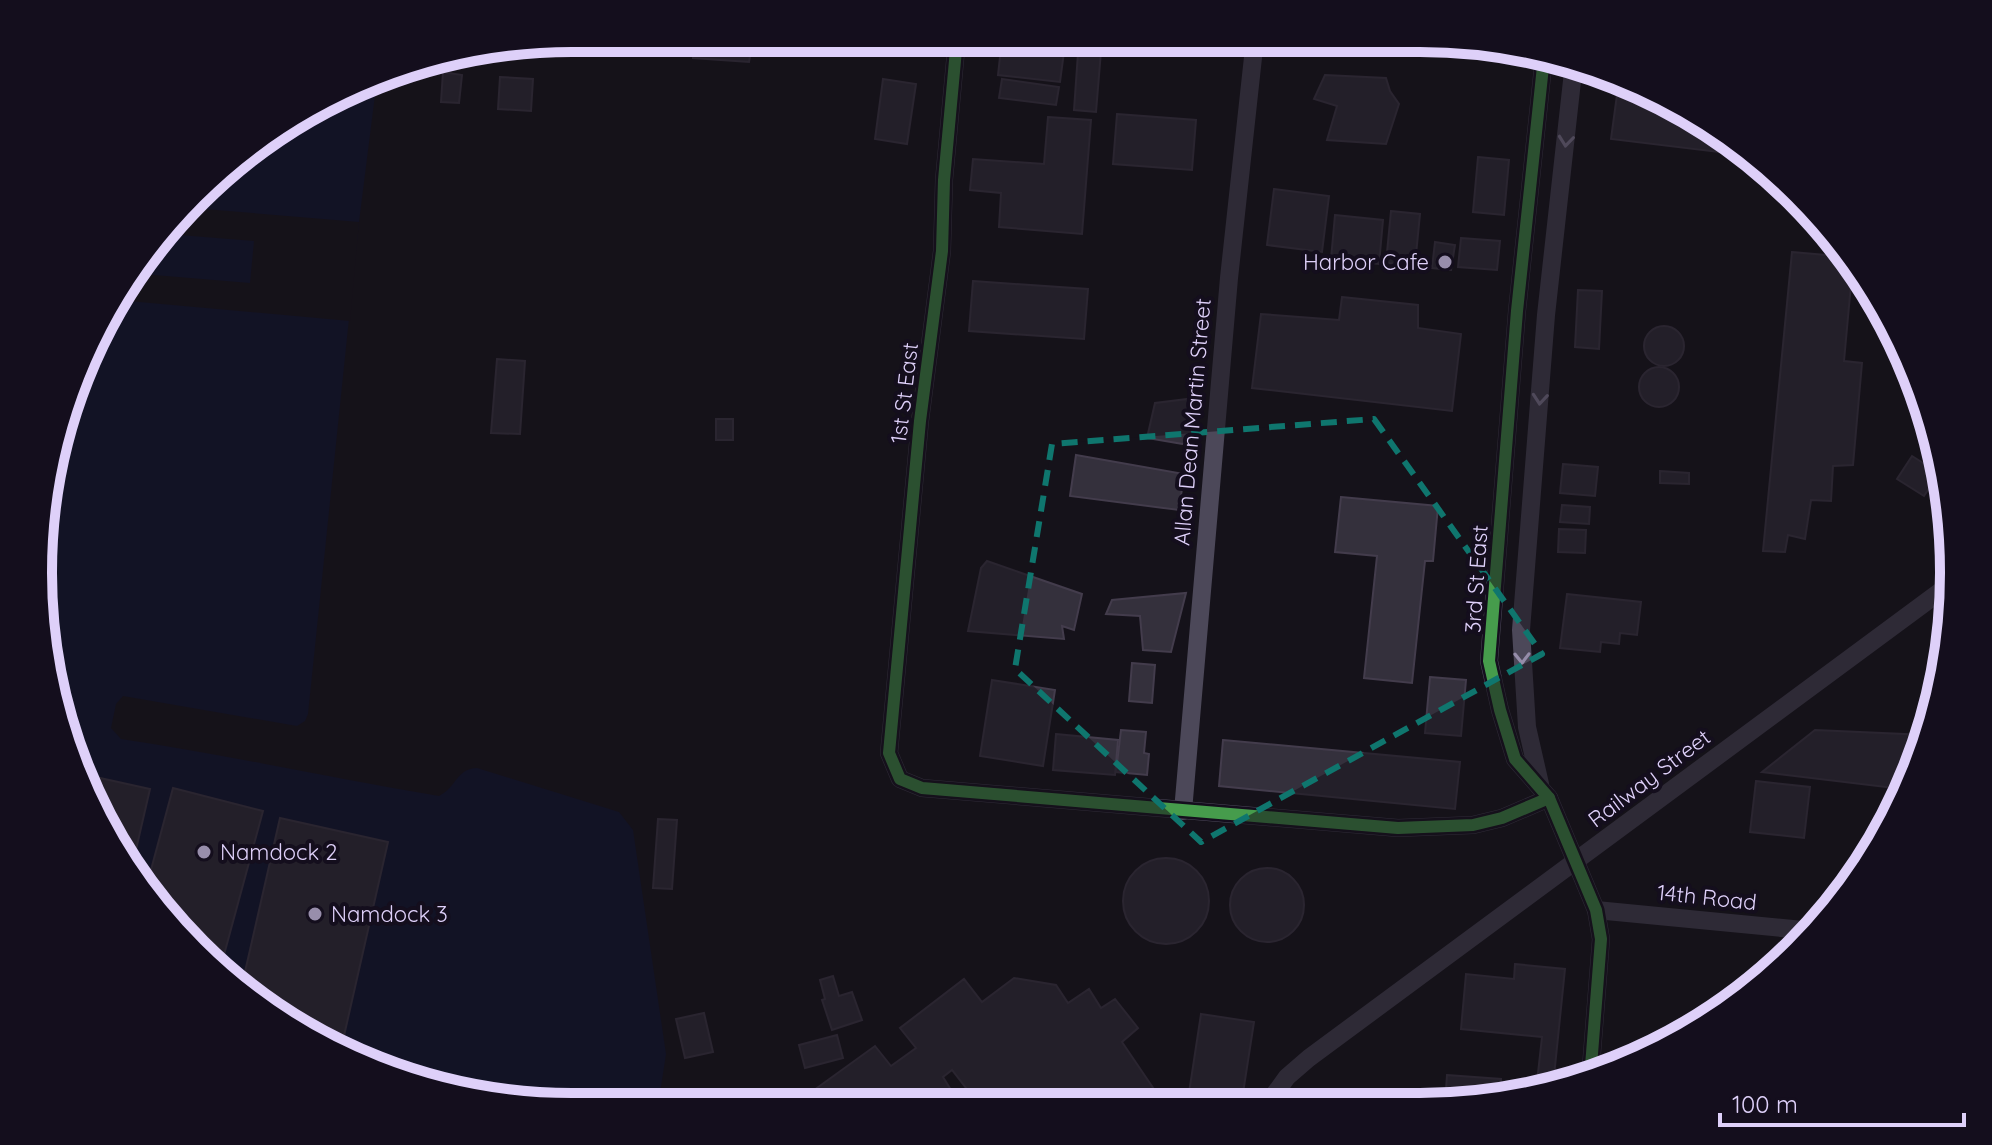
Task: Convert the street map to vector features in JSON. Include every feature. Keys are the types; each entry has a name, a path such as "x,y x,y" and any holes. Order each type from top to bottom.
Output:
{"street":[{"name":"1st St East","path":"956,52 944,180 942,251 920,421 889,753 900,779 922,788 1183,811"},
{"name":"Allan Dean Martin Street","path":"1183,811 1229,278 1254,52"},
{"name":"3rd St East","path":"1543,67 1517,311 1489,661 1515,759 1544,791"},
{"name":"3rd St East","path":"1573,76 1546,315 1521,630 1527,727 1544,791 1596,910 1601,939 1591,1063"},
{"name":"Railway Street","path":"1275,1093 1287,1077 1309,1058 1939,592"},
{"path":"1183,811 1398,828 1473,825 1502,818 1544,791"},
{"name":"14th Road","path":"1596,910 1798,930"}],"highlighted area":[{"path":"1374,419 1542,654 1201,842 1015,669 1052,444"}],"water":[{"path":"375,91 308,714 305,721 297,726 123,696 116,704 111,728 121,739 439,796 465,771 477,768 619,812 633,830 666,1054 660,1093 538,1092 471,1083 405,1065 312,1023 229,964 181,916 160,889 140,862 106,803 70,707 56,640 53,607 56,505 80,405 106,342 140,283 204,204 283,140 342,106"}],"pier":[{"path":"200,209 359,222 350,321 129,301 146,274 250,283 254,241 177,235"}],"building":[{"path":"693,52 751,52 749,62 693,58"},
{"path":"1001,52 1064,52 1060,82 998,75"},
{"path":"1078,52 1101,52 1096,112 1074,110"},
{"path":"443,72 462,75 459,103 441,102"},
{"path":"1325,75 1386,78 1399,104 1386,144 1327,140 1337,106 1314,99"},
{"path":"500,77 533,79 531,111 498,109"},
{"path":"883,79 916,84 907,144 875,139"},
{"path":"1002,79 1059,87 1056,105 999,98"},
{"path":"1617,91 1680,122 1727,153 1611,139"},
{"path":"1117,114 1196,120 1192,170 1113,164"},
{"path":"1048,117 1091,120 1082,234 999,227 1001,193 970,190 973,159 1044,164"},
{"path":"1478,157 1509,160 1504,215 1473,212"},
{"path":"1274,189 1329,196 1322,252 1267,245"},
{"path":"1391,211 1420,214 1415,265 1386,263"},
{"path":"1335,215 1383,220 1379,264 1331,259"},
{"path":"1461,238 1500,241 1497,270 1458,267"},
{"path":"1435,242 1455,245 1451,270 1432,268"},
{"path":"1792,252 1832,255 1851,282 1844,361 1862,363 1853,465 1833,466 1831,501 1811,500 1805,539 1788,535 1785,552 1763,551"},
{"path":"973,281 1088,289 1084,339 969,331"},
{"path":"1578,290 1602,291 1599,349 1575,347"},
{"path":"1342,297 1418,305 1418,328 1461,334 1452,411 1252,388 1261,314 1339,320"},
{"path":"1664,326 1678,332 1684,346 1678,360 1664,366 1650,360 1644,346 1650,332"},
{"path":"497,359 525,361 520,434 491,433"},
{"path":"1659,367 1673,373 1679,387 1673,401 1659,407 1645,401 1639,387 1645,373"},
{"path":"1196,398 1189,445 1147,438 1155,403"},
{"path":"716,419 733,419 733,440 716,440"},
{"path":"1076,455 1184,474 1179,510 1070,496"},
{"path":"1912,456 1929,467 1932,483 1924,496 1897,479"},
{"path":"1563,464 1598,467 1595,496 1560,493"},
{"path":"1660,471 1689,473 1689,484 1660,483"},
{"path":"1341,497 1438,506 1433,561 1425,561 1412,683 1364,678 1377,556 1335,552"},
{"path":"1562,505 1590,507 1589,524 1560,522"},
{"path":"1559,529 1586,530 1585,553 1558,552"},
{"path":"987,561 1082,594 1074,630 1062,626 1064,639 968,631 981,568"},
{"path":"1186,593 1171,652 1143,650 1140,616 1106,614 1112,600"},
{"path":"1567,594 1641,602 1637,635 1620,633 1619,644 1601,642 1600,652 1560,648"},
{"path":"1132,663 1155,665 1152,703 1129,701"},
{"path":"1430,677 1466,680 1461,736 1425,733"},
{"path":"992,680 1055,690 1043,766 980,756"},
{"path":"1121,730 1146,732 1144,753 1149,754 1147,775 1116,772"},
{"path":"1815,730 1914,734 1893,788 1762,772"},
{"path":"1056,734 1118,740 1115,775 1053,770"},
{"path":"1223,740 1460,762 1455,809 1219,786"},
{"path":"94,777 150,789 135,854"},
{"path":"1756,781 1810,787 1804,838 1750,832"},
{"name":"Namdock 2","path":"173,788 263,811 223,959 181,916 150,875"},
{"name":"Namdock 3","path":"280,818 388,842 343,1040 283,1005 244,976"},
{"path":"658,819 677,820 672,889 653,888"},
{"path":"1158,858 1174,858 1197,870 1206,884 1209,901 1206,918 1197,932 1174,944 1158,944 1142,937 1130,925 1123,909 1123,893 1130,877 1142,865"},
{"path":"1267,868 1288,874 1298,884 1304,905 1298,926 1288,936 1267,942 1246,936 1236,926 1230,905 1236,884 1246,874"},
{"path":"1515,964 1565,969 1554,1075 1537,1079 1542,1037 1461,1029 1466,974 1514,979"},
{"path":"833,976 839,996 852,992 862,1020 832,1030 822,1000 825,999 820,980"},
{"path":"1014,978 1056,985 1068,1003 1089,989 1101,1008 1115,999 1138,1028 1122,1042 1157,1093 970,1093 952,1070 943,1077 953,1093 810,1093 875,1046 891,1066 916,1048 900,1028 964,979 982,1002"},
{"path":"704,1013 713,1052 685,1058 676,1019"},
{"path":"1201,1014 1254,1022 1243,1093 1189,1093"},
{"path":"837,1035 843,1058 805,1068 799,1045"},
{"path":"1447,1075 1501,1079 1501,1087 1446,1092"}],"cycle path":[{"path":"956,52 944,180 942,251 920,421 889,753 900,779 922,788 1398,828 1473,825 1502,818 1549,798"},
{"path":"1543,67 1517,311 1489,661 1515,759 1549,798 1596,910 1601,939 1591,1063"}],"place":[{"name":"Harbor Cafe","path":"1445,262"},
{"name":"Namdock 2","path":"204,852"},
{"name":"Namdock 3","path":"315,914"}]}
